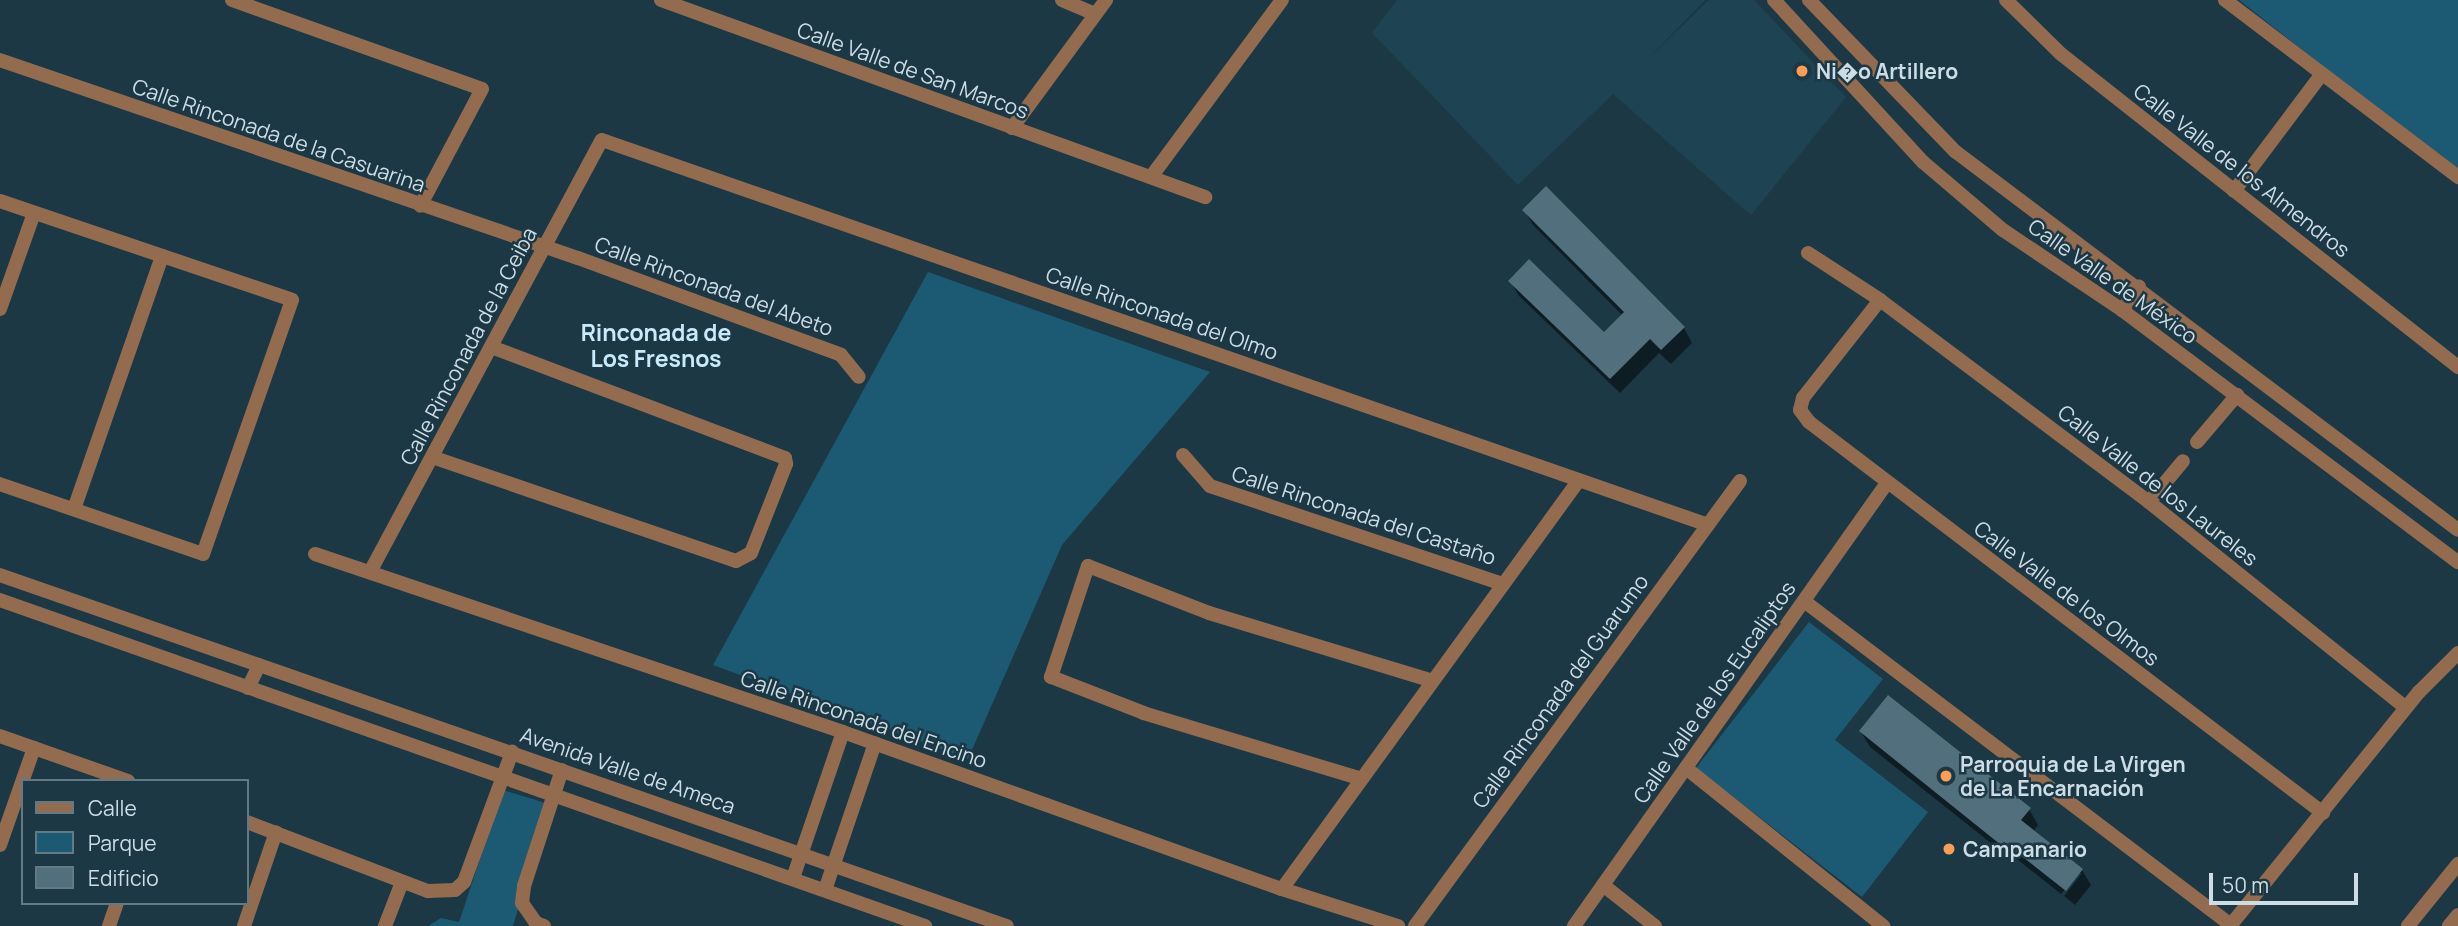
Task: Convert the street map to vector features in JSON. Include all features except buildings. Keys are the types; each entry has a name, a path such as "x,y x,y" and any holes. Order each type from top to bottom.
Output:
{"street":[{"path":"232,0 482,89 420,206"},
{"name":"Calle Valle de San Marcos","path":"661,0 1205,197"},
{"path":"1062,0 1095,14"},
{"path":"1012,128 1106,0"},
{"path":"1151,177 1282,0"},
{"name":"Calle Valle de México","path":"1774,0 1923,162 2003,230 2122,310 2458,562"},
{"name":"Calle Valle de México","path":"1809,0 1956,152 2458,530"},
{"name":"Calle Valle de los Almendros","path":"2006,0 2062,54 2458,367"},
{"path":"2225,0 2458,177"},
{"name":"Calle Rinconada de la Casuarina","path":"0,60 544,249"},
{"path":"2234,191 2322,74"},
{"name":"Calle Rinconada de la Ceiba","path":"370,572 602,140"},
{"name":"Calle Rinconada del Olmo","path":"602,140 1708,525"},
{"path":"0,201 292,300 203,554 0,484"},
{"path":"0,309 34,213"},
{"name":"Calle Rinconada del Abeto","path":"544,249 578,258 841,355 859,377"},
{"name":"Calle Valle de los Laureles","path":"1808,253 1880,300 2149,502 2406,708"},
{"path":"74,509 162,256"},
{"path":"2122,310 2139,288"},
{"name":"Calle Valle de los Olmos","path":"1880,300 1803,398 1800,410 1809,422 2323,813"},
{"path":"432,457 736,561 751,553 786,464 785,458 780,454 491,347"},
{"path":"2197,442 2237,396"},
{"name":"Calle Rinconada del Castaño","path":"1183,455 1210,486 1503,584"},
{"path":"2149,502 2183,461"},
{"path":"1282,889 1579,480"},
{"name":"Calle Rinconada del Guarumo","path":"1415,926 1740,481"},
{"name":"Calle Valle de los Eucaliptos","path":"1574,926 1887,483"},
{"name":"Calle Rinconada del Encino","path":"315,554 843,732 1282,889 1398,926"},
{"path":"1362,779 1144,713 1051,677 1088,566 1209,613 1433,681"},
{"name":"Avenida Valle de Ameca","path":"0,575 1007,926"},
{"path":"0,600 925,926"},
{"path":"1804,601 2231,925 2419,692 2458,653"},
{"path":"248,688 259,665"},
{"path":"793,878 843,732"},
{"path":"0,736 122,779"},
{"path":"825,890 875,743"},
{"path":"23,779 34,748"},
{"path":"248,822 402,882 444,892 455,890 464,882 512,752"},
{"path":"1686,768 1883,926"},
{"path":"544,926 536,923 523,903 524,886 562,769"},
{"path":"0,845 21,785"},
{"path":"244,926 276,832"},
{"path":"2408,926 2458,864"},
{"path":"385,926 402,882"},
{"path":"1603,885 1655,926"},
{"path":"109,926 116,905"},
{"path":"2449,926 2458,915"}],"shaded area":[{"path":"1397,0 1705,0 1648,59 1709,0 1754,0 1846,97 1751,215 1613,94 1518,185 1372,33"}],"green space":[{"path":"2239,0 2458,0 2458,168 2332,73"},
{"path":"928,272 1210,372 1062,545 968,759 713,665"},
{"path":"1809,622 1883,679 1835,740 1928,812 1862,897 1696,768"},
{"path":"503,790 549,804 513,926 428,926 441,918 459,922"}],"place":[{"name":"Ni�o Artillero","path":"1802,71"},
{"name":"Parroquia de La Virgen de La Encarnación","path":"1946,776"},
{"name":"Campanario","path":"1949,849"}],"district":[{"name":"Rinconada de Los Fresnos","path":"656,345"}]}
